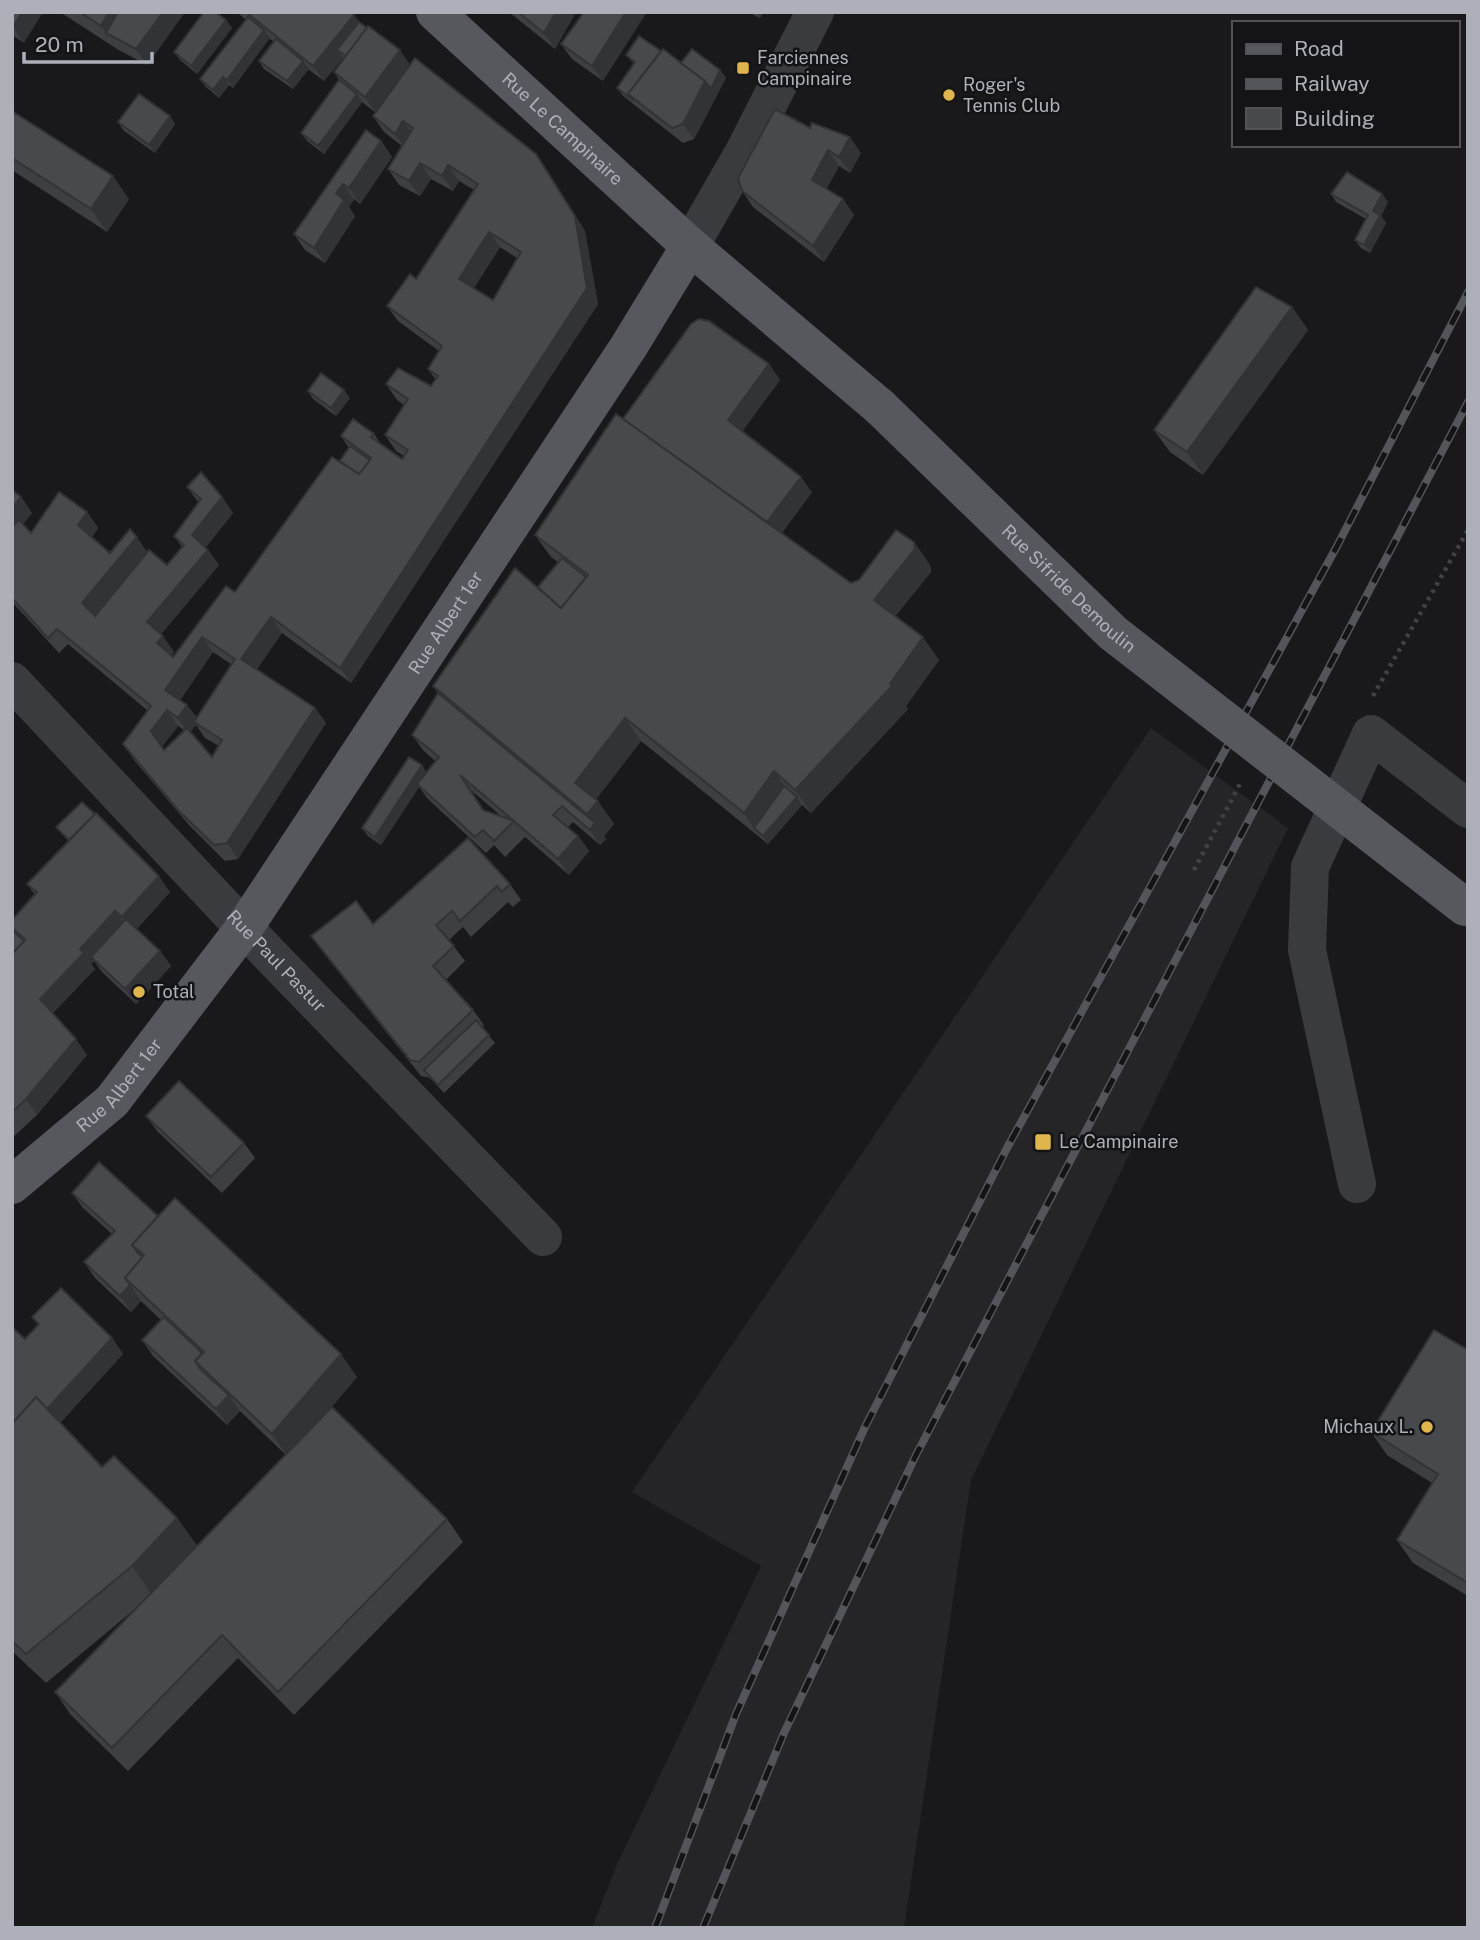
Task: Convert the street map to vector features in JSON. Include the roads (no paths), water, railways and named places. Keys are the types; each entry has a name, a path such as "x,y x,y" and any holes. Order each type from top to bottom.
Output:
{"main road":[{"name":"Rue Le Campinaire","path":"435,12 690,246"},
{"name":"Rue Sifride Demoulin","path":"690,246 880,407 1113,633 1466,908"},
{"name":"Rue Albert 1er","path":"12,1185 112,1101 244,928 629,346 690,246"}],"street":[{"name":"Rue Albert 1er","path":"690,246 744,152 815,12"},
{"name":"Rue Paul Pastur","path":"12,681 244,928 543,1237"},
{"path":"1357,1184 1307,950 1310,867 1371,734 1468,809"}],"railway":[{"path":"655,1928 736,1714 865,1427 1007,1148 1336,548 1468,292"},
{"path":"703,1928 784,1733 916,1455 1468,402"}],"place":[{"name":"Farciennes Campinaire","path":"743,68"},
{"name":"Roger's Tennis Club","path":"949,95"},
{"name":"Total","path":"139,992"},
{"name":"Le Campinaire","path":"1043,1142"},
{"name":"Michaux L.","path":"1427,1427"}]}
